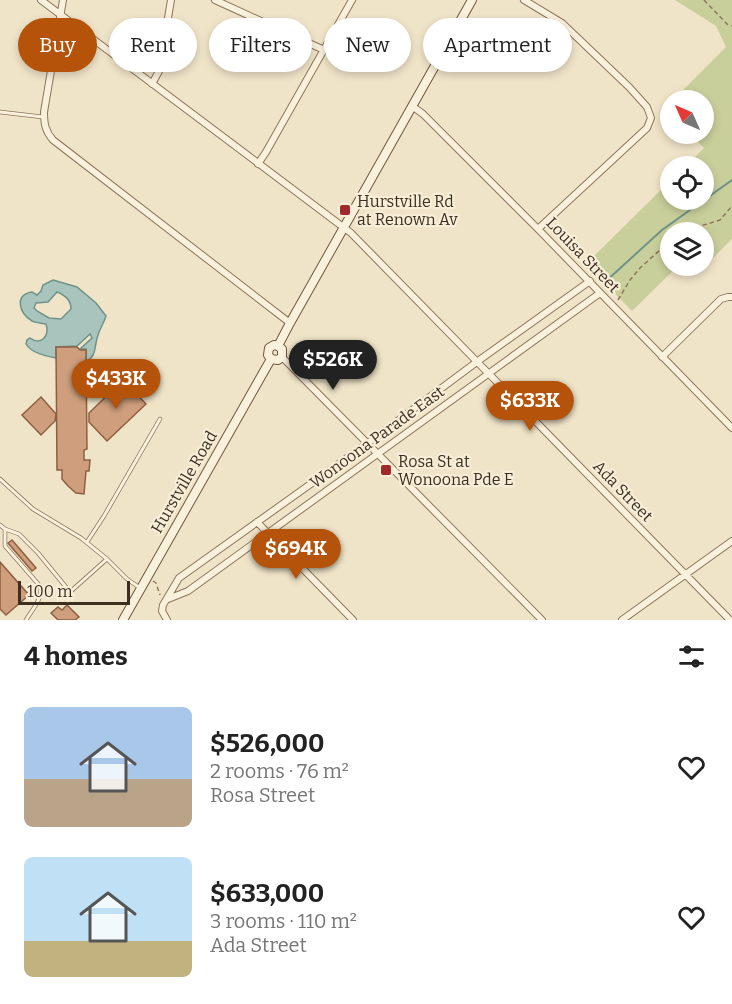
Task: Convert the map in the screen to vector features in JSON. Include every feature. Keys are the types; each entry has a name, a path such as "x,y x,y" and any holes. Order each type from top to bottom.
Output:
{"main road":[{"path":"279,346 290,322 472,0"},
{"path":"274,345 279,346 282,349 282,357 278,360 271,359 268,350 274,345"},
{"name":"Hurstville Road","path":"123,620 271,359"}],"street":[{"name":"Ada Street","path":"41,0 351,233 729,620"},
{"path":"63,0 44,117 46,129 53,140 290,322"},
{"path":"152,84 159,71 171,0"},
{"path":"215,0 324,50 258,164"},
{"path":"342,18 352,0"},
{"path":"524,0 562,23 647,106 651,118 647,128 538,229"},
{"name":"Louisa Street","path":"412,106 423,114 590,281 732,428"},
{"name":"Wonoona Parade East","path":"165,602 179,578 590,281"},
{"name":"Wonoona Parade East","path":"165,602 188,591 600,293"},
{"path":"662,357 721,299 732,297"},
{"path":"282,357 542,620"},
{"path":"257,522 353,620"},
{"path":"622,620 732,541"},
{"path":"165,602 162,610 167,620"}],"lane":[{"path":"0,112 44,117"},
{"path":"87,542 160,419"},
{"path":"0,479 33,509 87,542 127,579 141,588"},
{"path":"0,525 19,534 70,592 107,559"},
{"path":"5,529 5,546 42,590 26,620"}],"path":[{"path":"704,0 727,24 732,26"},
{"path":"711,222 720,219 732,206"},
{"path":"614,306 630,280 660,250"},
{"path":"147,577 156,583 165,602"}],"green space":[{"path":"675,0 732,0 732,239 714,257 714,222 660,222 660,276 668,276 632,311 586,264 660,191 660,210 714,210 714,156 696,156 704,148 700,144 714,144 714,90 683,90 726,47 716,26"}],"water":[{"path":"53,280 77,287 96,303 106,316 90,360 86,362 86,349 80,349 92,338 90,334 77,346 56,347 56,358 35,352 26,344 30,338 38,341 46,336 46,324 33,322 24,314 20,305 26,294 32,292 37,295 43,285","holes":["57,292 65,297 71,306 71,309 61,319 49,318 34,308 36,303 48,302"]}],"building":[{"path":"56,347 77,347 80,350 86,350 87,449 84,450 84,460 90,460 89,471 86,471 84,494 76,493 68,486 62,479 62,470 57,470"},
{"path":"123,380 146,404 107,441 89,422 89,413"},
{"path":"41,397 56,414 55,421 41,435 22,415"},
{"path":"12,540 36,568 32,571 8,543"},
{"path":"0,562 29,595 6,615 0,609"},
{"path":"67,605 79,617 75,620 58,620 51,613 58,607 62,610"}],"waterway":[{"path":"605,282 662,230 732,180"}],"place":[{"name":"Hurstville Rd at Renown Av","path":"345,210"},
{"name":"Rosa St at Wonoona Pde E","path":"386,470"}]}
